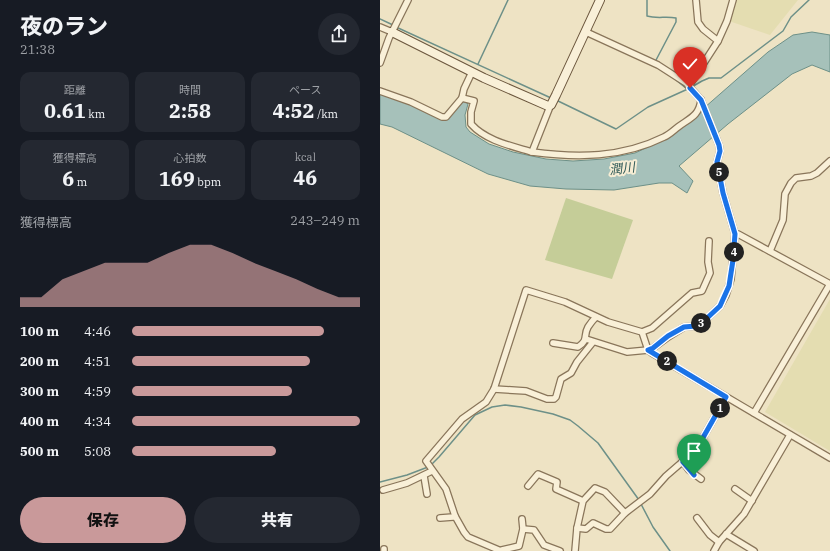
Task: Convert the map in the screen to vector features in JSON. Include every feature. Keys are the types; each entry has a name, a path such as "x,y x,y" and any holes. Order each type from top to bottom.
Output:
{"street":[{"path":"380,63 392,32 408,0"},
{"path":"532,152 552,103 600,0"},
{"path":"696,0 698,22 703,29 718,41"},
{"path":"689,86 718,41 727,21 733,0"},
{"path":"380,27 475,73 546,105 550,105 552,103"},
{"path":"586,32 676,76 689,86 701,100 719,145 720,151 717,162 735,234 731,279 726,295 720,306 705,320 696,326 684,327 648,350 627,352 586,339"},
{"path":"380,91 411,102 442,117 446,117 462,98 464,89 475,73"},
{"path":"462,98 474,101 471,112 471,124 477,131 509,145 532,152 562,156 614,154 637,149 665,137 695,116 701,100"},
{"path":"770,251 782,220 785,194 791,183 796,178 811,176 817,173 830,161"},
{"path":"735,234 738,234 830,284 754,413"},
{"path":"522,519 523,529 519,546 517,548 501,551 468,537 455,516 446,489 426,461 462,419 486,402 494,389 526,290 565,302 596,317 642,332 652,328 692,293 702,291 710,273 708,262 710,241"},
{"path":"553,343 578,347 586,339 587,330 596,317"},
{"path":"642,332 648,350 830,458"},
{"path":"494,389 526,391 554,399 556,397 561,379 571,373 577,362 593,342"},
{"path":"577,528 586,529 593,523 608,530 625,513 642,502 666,476 696,450 726,397"},
{"path":"714,551 719,542 744,514 790,435"},
{"path":"683,462 689,470 701,479"},
{"path":"384,490 424,476 431,470"},
{"path":"528,486 538,474 558,482 556,488 583,501"},
{"path":"424,476 427,494"},
{"path":"576,551 577,528 583,501 595,488 606,492 625,513"},
{"path":"735,489 752,501"},
{"path":"440,518 453,518 455,516"},
{"path":"697,518 710,534 719,542"},
{"path":"523,529 534,530 544,545 560,551"},
{"path":"726,534 754,551"}],"shaded area":[{"path":"734,0 798,0 770,35 729,21"},
{"path":"830,299 830,451 765,412"}],"green space":[{"path":"566,198 633,220 612,279 545,260"}],"water":[{"name":"潤川","path":"812,32 830,35 830,72 812,65 792,74 728,124 679,166 693,181 687,193 672,183 659,183 614,190 566,189 530,186 488,174 392,127 380,124 380,93 442,119 463,100 468,104 465,115 466,127 470,132 489,144 513,152 546,159 573,161 604,159 635,153 672,136 768,52 793,35"}],"waterway":[{"path":"478,64 508,0"},
{"path":"647,0 647,16 676,18 676,22 655,62"},
{"path":"556,100 616,129 648,107 709,78 721,78 783,31 791,17 809,0"},
{"path":"380,19 393,25"},
{"path":"396,27 551,98"},
{"path":"653,65 663,71"},
{"path":"676,80 687,89"},
{"path":"431,465 475,415 492,407 505,405 521,407 553,414 570,420 578,426 598,443 639,500"},
{"path":"380,482 407,475 428,467"},
{"path":"641,504 653,527 670,551"}],"route":[{"path":"690,88 701,100 719,145 720,151 717,162 723,193 735,234 731,279 726,295 720,306 705,320 693,327 684,327 648,350 726,397 696,450 683,462 694,475"}]}
